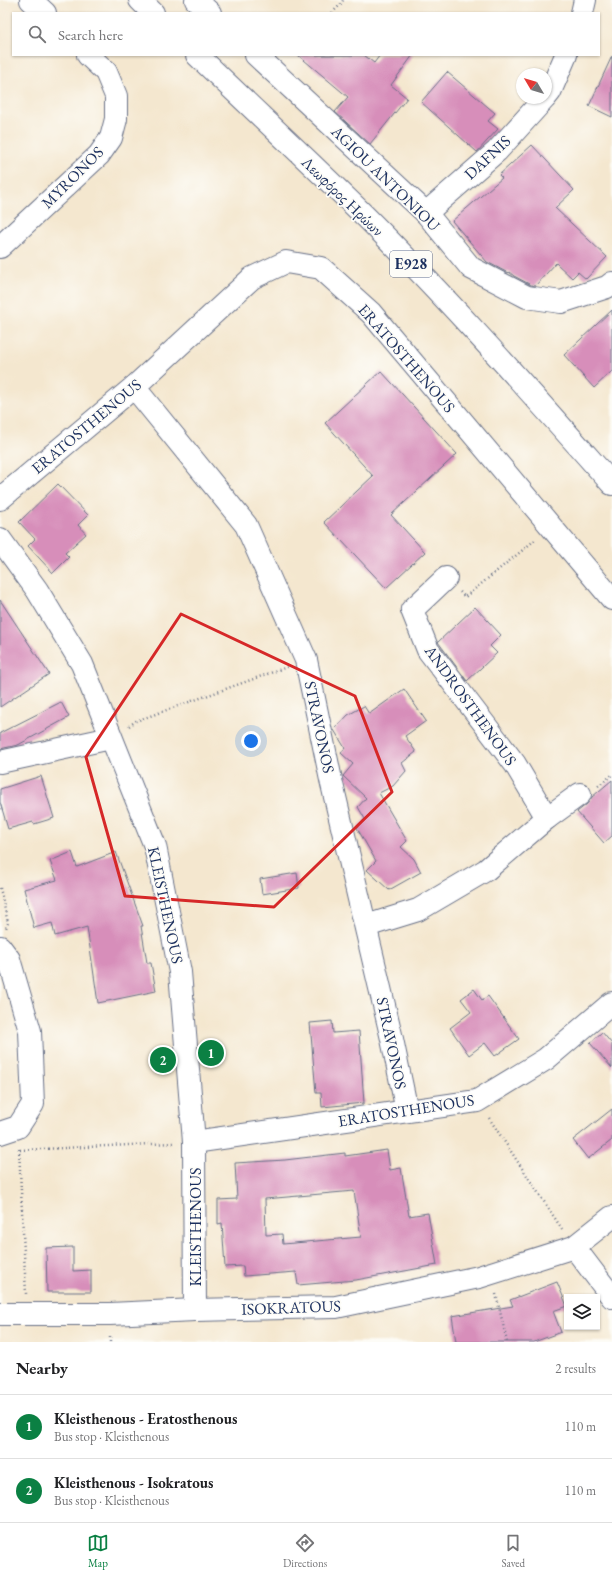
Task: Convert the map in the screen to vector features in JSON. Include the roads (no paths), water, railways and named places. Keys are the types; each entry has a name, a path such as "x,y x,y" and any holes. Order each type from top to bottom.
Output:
{"street":[{"path":"31,0 43,12"},
{"path":"140,0 152,12"},
{"path":"196,0 209,12"},
{"path":"582,12 585,0"},
{"name":"MYRONOS","path":"0,247 99,155 111,138 116,119 116,96 106,72 89,56"},
{"name":"Λεωφόρος Ηρώων","path":"198,56 367,218 476,333 612,484"},
{"name":"AGIOU ANTONIOU","path":"257,56 426,213 471,268 527,297 561,302 607,287 612,283"},
{"name":"DAFNIS","path":"552,87 566,56"},
{"name":"DAFNIS","path":"426,213 497,151 539,104"},
{"name":"ERATOSTHENOUS","path":"0,499 134,387 252,278 286,262 321,268 370,312 612,599"},
{"name":"STRAVONOS","path":"134,387 246,525 306,660 331,780 392,1039 407,1111"},
{"name":"KLEISTHENOUS","path":"0,538 37,590 82,664 155,846 180,972 194,1142 195,1310"},
{"name":"ANDROSTHENOUS","path":"446,578 412,610 428,650 515,764 547,818"},
{"path":"0,762 111,738"},
{"path":"366,926 418,910 486,870 547,818 580,794"},
{"path":"2,940 30,1031 33,1104 10,1137"},
{"name":"ERATOSTHENOUS","path":"194,1142 477,1100 546,1059 612,1003"},
{"name":"ISOKRATOUS","path":"0,1314 110,1314 195,1310 336,1307 491,1273 574,1248 612,1217"},
{"path":"574,1248 612,1297"}],"place":[{"name":"Kleisthenous - Eratosthenous","path":"211,1053"},
{"name":"Kleisthenous - Isokratous","path":"163,1060"}]}
